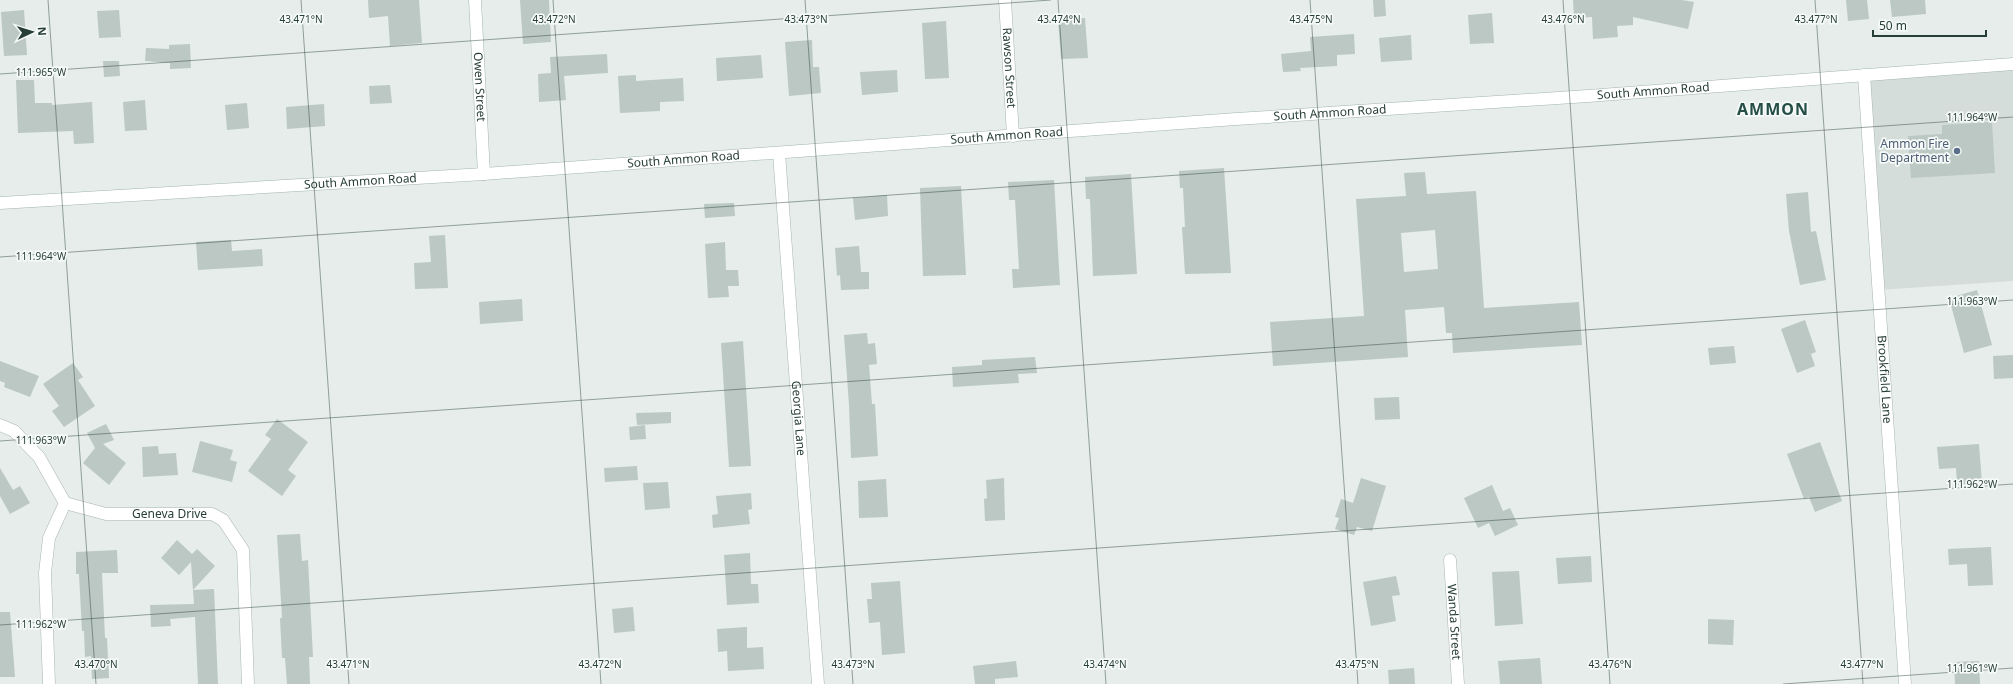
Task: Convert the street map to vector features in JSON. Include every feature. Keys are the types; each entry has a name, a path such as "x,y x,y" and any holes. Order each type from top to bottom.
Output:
{"street":[{"name":"Owen Street","path":"475,0 484,174"},
{"name":"Rawson Street","path":"1005,0 1013,136"},
{"name":"South Ammon Road","path":"0,203 484,174 1013,136 1236,118 1588,96 2013,64"},
{"name":"Brookfield Lane","path":"1864,75 1905,684"},
{"name":"Georgia Lane","path":"779,153 818,684"},
{"path":"0,425 14,431 39,457 65,502 49,538 45,573 49,684"},
{"name":"Geneva Drive","path":"65,502 106,514 212,514 223,520 243,550 248,684"},
{"name":"Wanda Street","path":"1450,560 1458,684"}],"shaded area":[{"path":"2013,65 2013,281 1879,290 1864,75"}],"building":[{"path":"368,0 419,0 422,43 390,46 388,16 369,18"},
{"path":"520,0 549,0 551,42 523,44"},
{"path":"1373,0 1385,0 1386,16 1374,17"},
{"path":"1573,0 1682,0 1694,2 1688,29 1633,17 1633,25 1617,26 1618,37 1593,39 1592,17 1574,18"},
{"path":"1846,0 1867,0 1869,19 1848,21"},
{"path":"1890,0 1925,0 1926,14 1892,17"},
{"path":"24,10 27,55 4,56 1,12"},
{"path":"119,10 121,37 99,38 97,11"},
{"path":"1492,13 1494,43 1470,44 1468,15"},
{"path":"1085,18 1088,58 1061,59 1058,20"},
{"path":"946,21 949,78 925,79 922,23"},
{"path":"1354,34 1355,54 1337,55 1337,66 1300,68 1301,71 1283,72 1281,54 1311,51 1310,37"},
{"path":"1411,35 1412,60 1381,62 1379,38"},
{"path":"812,40 813,67 819,67 821,93 789,96 785,42"},
{"path":"190,44 191,68 170,69 170,63 145,61 146,48 169,49 169,45"},
{"path":"607,54 608,73 564,76 566,100 539,102 538,74 551,73 550,57"},
{"path":"761,55 763,78 717,81 716,58"},
{"path":"103,61 119,61 120,76 104,77"},
{"path":"897,70 898,92 862,95 860,72"},
{"path":"636,75 636,81 683,78 684,101 660,102 660,111 620,113 618,76"},
{"path":"16,80 34,80 35,103 52,103 52,105 92,102 94,143 74,144 73,131 18,133"},
{"path":"390,85 392,103 370,104 369,86"},
{"path":"145,100 147,130 125,131 123,102"},
{"path":"247,103 249,128 227,130 225,105"},
{"path":"324,104 325,126 287,129 286,107"},
{"path":"1992,122 1995,173 1911,178 1908,136 1942,134 1942,125"},
{"path":"1224,168 1231,273 1185,274 1182,227 1185,227 1183,188 1180,188 1179,171"},
{"path":"1425,172 1427,194 1476,191 1484,308 1579,302 1582,345 1453,353 1452,333 1446,333 1444,307 1405,310 1408,357 1273,366 1270,322 1364,316 1356,199 1406,196 1404,173","holes":["1435,230 1438,269 1404,272 1401,233"]},
{"path":"1131,174 1137,274 1093,276 1090,199 1086,199 1085,177"},
{"path":"1054,180 1060,285 1013,288 1012,269 1019,269 1015,200 1009,200 1008,182"},
{"path":"961,186 966,275 923,276 920,188"},
{"path":"1808,192 1811,232 1816,231 1826,280 1800,285 1789,231 1786,194"},
{"path":"887,195 888,216 855,220 853,198"},
{"path":"734,203 735,216 705,218 704,204"},
{"path":"445,235 448,288 415,289 414,263 431,262 429,236"},
{"path":"231,240 232,251 262,249 263,266 198,270 196,242"},
{"path":"725,242 726,270 738,270 739,286 728,286 729,297 708,298 705,244"},
{"path":"859,246 861,272 869,272 869,289 841,290 840,275 837,276 835,248"},
{"path":"1977,290 1992,345 1964,353 1949,298"},
{"path":"522,299 523,321 480,324 479,302"},
{"path":"1805,320 1816,352 1811,354 1815,366 1797,373 1781,329"},
{"path":"867,333 868,344 875,343 877,364 869,365 872,404 875,404 878,456 851,458 844,335"},
{"path":"743,341 751,466 729,467 721,343"},
{"path":"1734,346 1736,363 1710,365 1708,348"},
{"path":"2013,355 2013,378 1994,379 1993,356"},
{"path":"1035,357 1037,373 1018,374 1019,383 953,387 952,367 982,365 982,360"},
{"path":"0,361 39,376 30,397 4,387 5,383 0,381"},
{"path":"73,363 83,377 78,380 95,406 64,427 52,411 59,406 43,384"},
{"path":"1399,397 1400,419 1375,420 1374,398"},
{"path":"671,412 671,423 637,425 636,413"},
{"path":"277,419 308,442 288,470 296,476 282,496 248,471 271,439 265,435"},
{"path":"106,424 114,440 103,444 126,463 109,485 83,463 95,448 87,433"},
{"path":"645,425 646,439 630,440 629,427"},
{"path":"200,441 233,450 230,460 237,462 232,482 192,472"},
{"path":"1820,442 1842,501 1815,512 1809,497 1804,499 1787,454"},
{"path":"1979,444 1982,483 1957,485 1956,468 1939,469 1937,447"},
{"path":"158,446 159,454 176,453 178,475 143,477 142,447"},
{"path":"637,466 638,480 605,482 604,468"},
{"path":"0,468 13,490 20,486 30,503 10,514 0,496"},
{"path":"1004,478 1005,520 985,521 984,499 987,498 986,480"},
{"path":"1361,478 1386,486 1372,531 1357,527 1354,535 1335,529 1339,518 1335,517 1341,499 1353,503"},
{"path":"886,479 888,517 859,518 858,481"},
{"path":"668,482 670,508 645,510 643,483"},
{"path":"1492,485 1503,511 1510,508 1518,525 1495,536 1489,523 1478,528 1464,498"},
{"path":"751,493 752,509 748,510 750,524 713,528 712,515 718,514 716,496"},
{"path":"300,534 302,561 308,560 313,657 309,657 310,684 287,684 285,658 282,658 280,618 282,618 277,535"},
{"path":"177,540 192,554 197,549 215,566 193,590 191,562 179,575 161,558"},
{"path":"1991,547 1993,585 1968,586 1967,564 1949,565 1948,549"},
{"path":"117,550 118,573 102,573 105,638 107,638 109,678 92,679 91,656 85,657 79,574 76,574 76,552"},
{"path":"750,553 751,584 758,584 759,603 727,605 724,555"},
{"path":"1591,556 1592,582 1558,584 1556,558"},
{"path":"1519,571 1523,624 1495,626 1492,572"},
{"path":"1396,576 1400,595 1392,596 1396,621 1371,626 1363,582"},
{"path":"900,581 905,653 882,655 880,622 869,623 867,599 872,599 871,583"},
{"path":"214,589 218,684 198,684 195,617 170,619 171,626 151,627 150,605 194,604 193,590"},
{"path":"633,607 635,631 614,633 612,609"},
{"path":"0,612 10,612 15,677 0,677"},
{"path":"1708,619 1734,620 1733,645 1708,644"},
{"path":"747,627 747,648 763,647 764,669 728,671 727,651 718,652 717,629"},
{"path":"1540,658 1542,684 1500,684 1498,661"},
{"path":"1016,661 1018,677 995,679 995,684 975,684 973,666"},
{"path":"1979,661 1980,684 1955,684 1954,662"},
{"path":"1414,668 1415,684 1389,684 1388,670"}],"place":[{"name":"Ammon Fire Department","path":"1957,151"}],"district":[{"name":"AMMON","path":"1773,109"}]}
